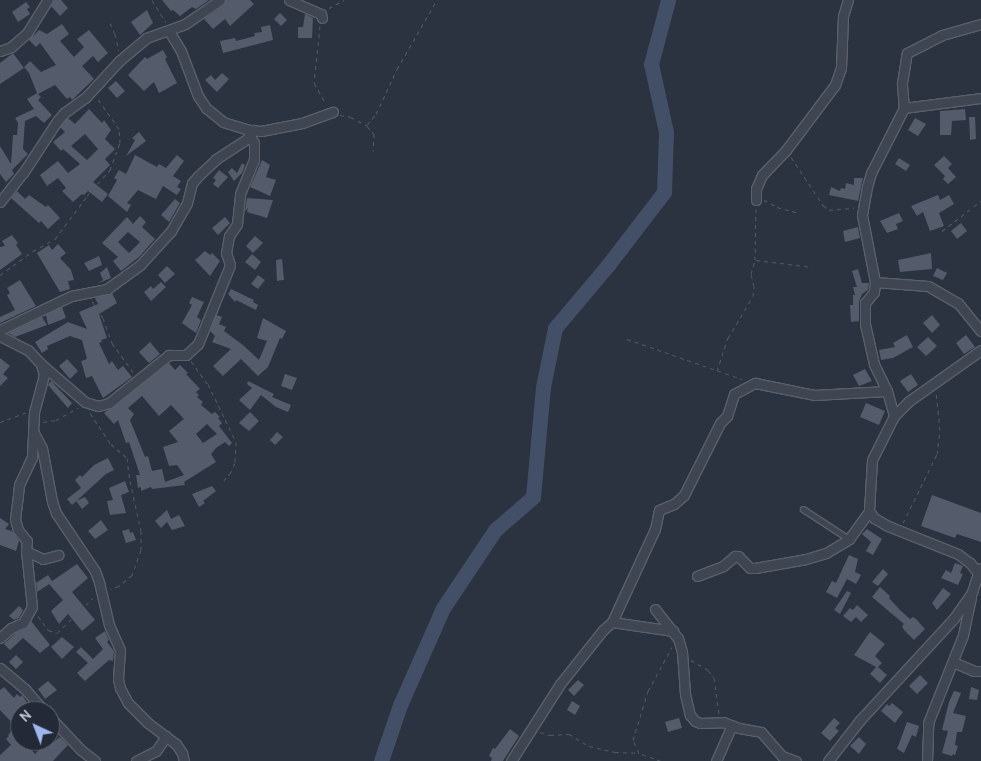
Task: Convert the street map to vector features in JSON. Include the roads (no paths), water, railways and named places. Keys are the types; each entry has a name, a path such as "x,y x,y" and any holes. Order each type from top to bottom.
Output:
{"street":[{"path":"0,51 11,48 27,33 48,0"},
{"path":"0,202 23,173 57,121 91,92 119,62 146,38 185,24 220,0"},
{"path":"289,0 321,16"},
{"path":"756,199 756,189 762,176 786,150 835,85 841,68 842,16 848,0"},
{"path":"894,416 886,391 874,364 865,324 865,303 874,292 875,282 864,230 863,207 871,173 904,108 902,83 907,53 942,35 981,24"},
{"path":"170,30 181,50 198,96 206,108 223,122 252,133"},
{"path":"904,108 981,98"},
{"path":"0,330 55,303 107,290 140,265 171,231 186,203 192,183 216,159 252,133 302,123 333,112"},
{"path":"0,336 28,350 66,388 87,405 98,406 109,403 169,355 186,355 198,344 230,265 226,253 229,236 237,224 240,194 254,160 252,133"},
{"path":"875,282 928,286 958,303 981,331"},
{"path":"697,576 723,566 735,556 738,556 750,568 755,568 826,553 849,539 868,511 872,460 894,416 909,401 981,350"},
{"path":"0,638 11,628 23,623 32,606 26,542 18,530 15,519 19,485 32,457 34,412 44,375 41,364"},
{"path":"511,761 570,671 612,622 652,535 659,510 674,504 684,494 720,424 727,416 734,394 755,384 795,393 814,395 886,391"},
{"path":"34,433 42,448 56,513 95,571 102,592 109,625 120,650 118,678 120,688 128,703 182,752 184,761"},
{"path":"868,511 882,523 958,554 980,571 972,592 963,635 928,723 927,761"},
{"path":"26,551 43,558 58,555"},
{"path":"828,761 860,720 940,634 972,592"},
{"path":"655,608 675,635 682,654 685,694 690,715 700,723 721,722 761,732 782,756 796,761"},
{"path":"612,622 675,635"},
{"path":"953,662 974,671 981,671"},
{"path":"0,668 25,689 35,701"},
{"path":"716,761 732,725"},
{"path":"60,728 81,750 95,761"},
{"path":"136,761 156,751 166,736"}],"lane":[{"path":"803,509 849,539"}],"waterway":[{"path":"381,761 400,705 443,608 495,530 533,497 543,387 555,328 608,265 664,192 666,132 651,64 668,0"}]}
